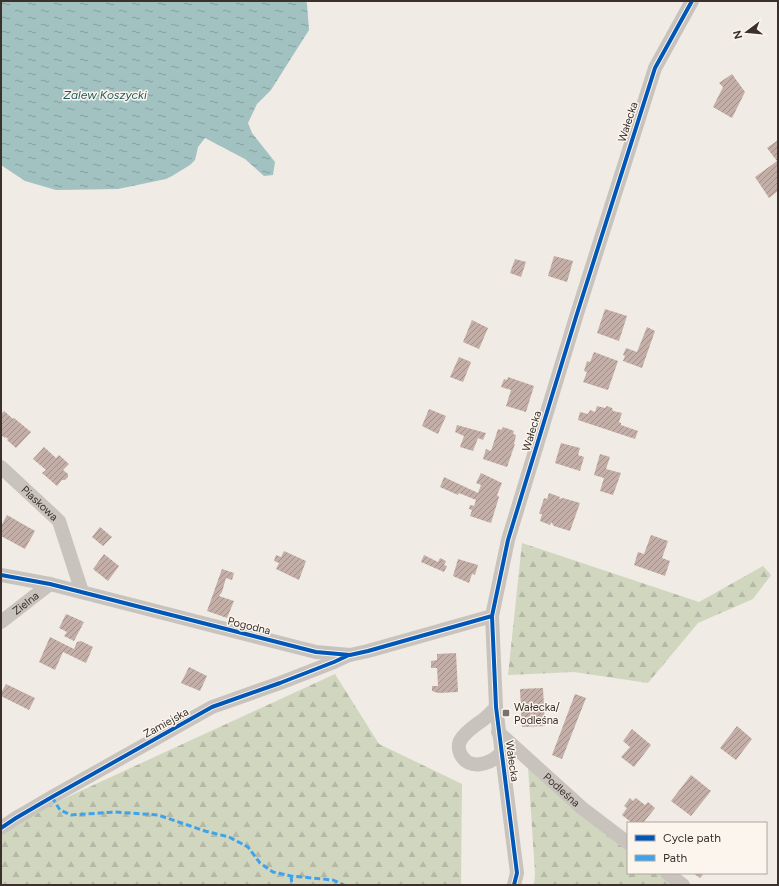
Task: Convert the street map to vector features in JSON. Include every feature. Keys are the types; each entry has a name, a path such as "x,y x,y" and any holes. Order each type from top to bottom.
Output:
{"street":[{"name":"Wałecka","path":"514,885 517,873 505,774 498,732 492,616 508,540 576,317 655,68 692,1"},
{"name":"Piaskowa","path":"1,467 60,521 82,592"},
{"name":"Pogodna","path":"1,575 50,584 316,652 350,655 492,616"},
{"name":"Zielna","path":"1,622 50,584"},
{"name":"Zamiejska","path":"1,828 46,800 212,707 301,675 350,655"},
{"path":"496,707 488,716 463,737 460,741 459,748 466,761 478,765 489,763 501,753"},
{"name":"Podleśna","path":"498,732 582,808 627,843"},
{"path":"668,874 683,885"}],"green space":[{"path":"522,543 699,602 763,566 771,575 753,599 698,623 648,683 574,672 508,675"},
{"path":"335,674 379,744 462,784 461,885 1,885 1,836 37,811"},
{"path":"528,767 627,847 627,874 659,874 673,885 534,885 535,873"}],"water":[{"name":"Zalew Koszycki","path":"1,1 306,1 309,30 271,90 257,104 248,123 252,133 275,162 273,175 264,176 245,159 205,138 198,147 195,160 190,165 166,179 118,189 56,190 25,181 1,165"}],"building":[{"path":"732,74 745,92 732,118 713,107 723,87 719,83"},
{"path":"778,140 778,191 769,198 755,177 777,161 767,148"},
{"path":"554,256 573,261 567,282 548,276"},
{"path":"515,259 526,262 521,277 510,273"},
{"path":"605,309 627,316 619,341 597,333"},
{"path":"472,320 488,328 479,349 463,342"},
{"path":"647,327 655,331 642,368 623,361 625,356 623,355 626,348 637,352"},
{"path":"594,352 618,361 608,390 583,382 587,372 584,371 587,361 590,362"},
{"path":"459,357 471,362 463,382 450,377"},
{"path":"508,377 534,386 526,412 506,406 511,390 501,387 504,379 507,380"},
{"path":"597,406 605,408 607,406 612,408 613,411 622,413 619,422 621,425 638,431 635,439 578,420 580,412 588,414 590,410 595,412"},
{"path":"429,409 446,416 438,434 422,426"},
{"path":"4,411 31,432 16,448 7,440 8,439 6,437 5,438 1,435 1,414"},
{"path":"457,425 486,433 483,440 478,438 473,451 460,447 464,436 455,432"},
{"path":"503,427 514,431 513,434 516,435 515,444 507,467 483,459 486,449 491,451 498,429 501,430"},
{"path":"561,443 580,448 578,455 584,457 580,471 555,463"},
{"path":"44,447 56,458 59,455 69,464 63,470 68,474 68,477 65,480 62,480 57,486 42,473 46,470 33,459"},
{"path":"600,454 610,457 606,469 621,473 613,495 600,491 604,478 594,475"},
{"path":"481,473 502,483 497,495 499,497 491,523 470,516 472,510 469,509 470,505 474,506 476,500 459,493 458,495 440,487 444,477 478,493 481,485 476,483"},
{"path":"549,493 560,497 559,499 563,498 580,503 570,531 554,526 551,522 550,525 540,521 542,514 539,514 544,498 547,499"},
{"path":"7,515 35,531 25,549 1,536 1,526"},
{"path":"100,527 112,537 103,546 92,537"},
{"path":"651,535 668,541 662,558 670,561 665,576 634,565 638,552 644,554"},
{"path":"284,551 306,561 299,580 276,569 279,563 274,561 276,555 281,557"},
{"path":"104,554 119,566 108,581 93,569"},
{"path":"424,555 438,562 440,558 446,561 444,565 447,566 444,572 421,562"},
{"path":"458,559 478,565 475,575 472,574 469,583 453,576"},
{"path":"222,569 234,573 232,580 226,578 222,592 219,596 234,601 227,618 207,611"},
{"path":"66,614 84,622 74,641 64,636 67,632 59,628"},
{"path":"50,637 74,649 77,642 81,641 93,647 86,663 63,652 55,670 39,662"},
{"path":"456,653 458,692 438,693 432,691 432,686 438,686 437,668 431,668 431,661 437,660 437,654"},
{"path":"189,667 207,676 200,691 181,683"},
{"path":"6,684 35,698 29,710 1,696"},
{"path":"543,688 545,726 522,727 520,689"},
{"path":"575,694 586,698 562,759 552,755"},
{"path":"737,726 752,739 736,760 720,748"},
{"path":"632,729 651,745 634,767 621,757 630,747 623,741"},
{"path":"691,775 711,791 691,816 671,801"},
{"path":"630,798 633,801 636,798 645,805 648,802 655,808 644,822 631,822 622,815 627,808 624,806"},
{"path":"694,874 703,874 700,878"}],"marked path":[{"path":"52,797 60,810 71,815 115,812 158,815 205,831 229,837 248,847 260,863 273,872 291,876 333,880 344,885"},
{"path":"291,876 292,885"}],"cycle path":[{"path":"514,885 517,873 496,707 492,616 508,540 576,317 655,68 692,1"},
{"path":"1,575 50,584 316,652 350,655 492,616"},
{"path":"1,828 52,797 212,707 280,683 349,655"}],"place":[{"name":"Wałecka/ Podleśna","path":"506,713"}]}
